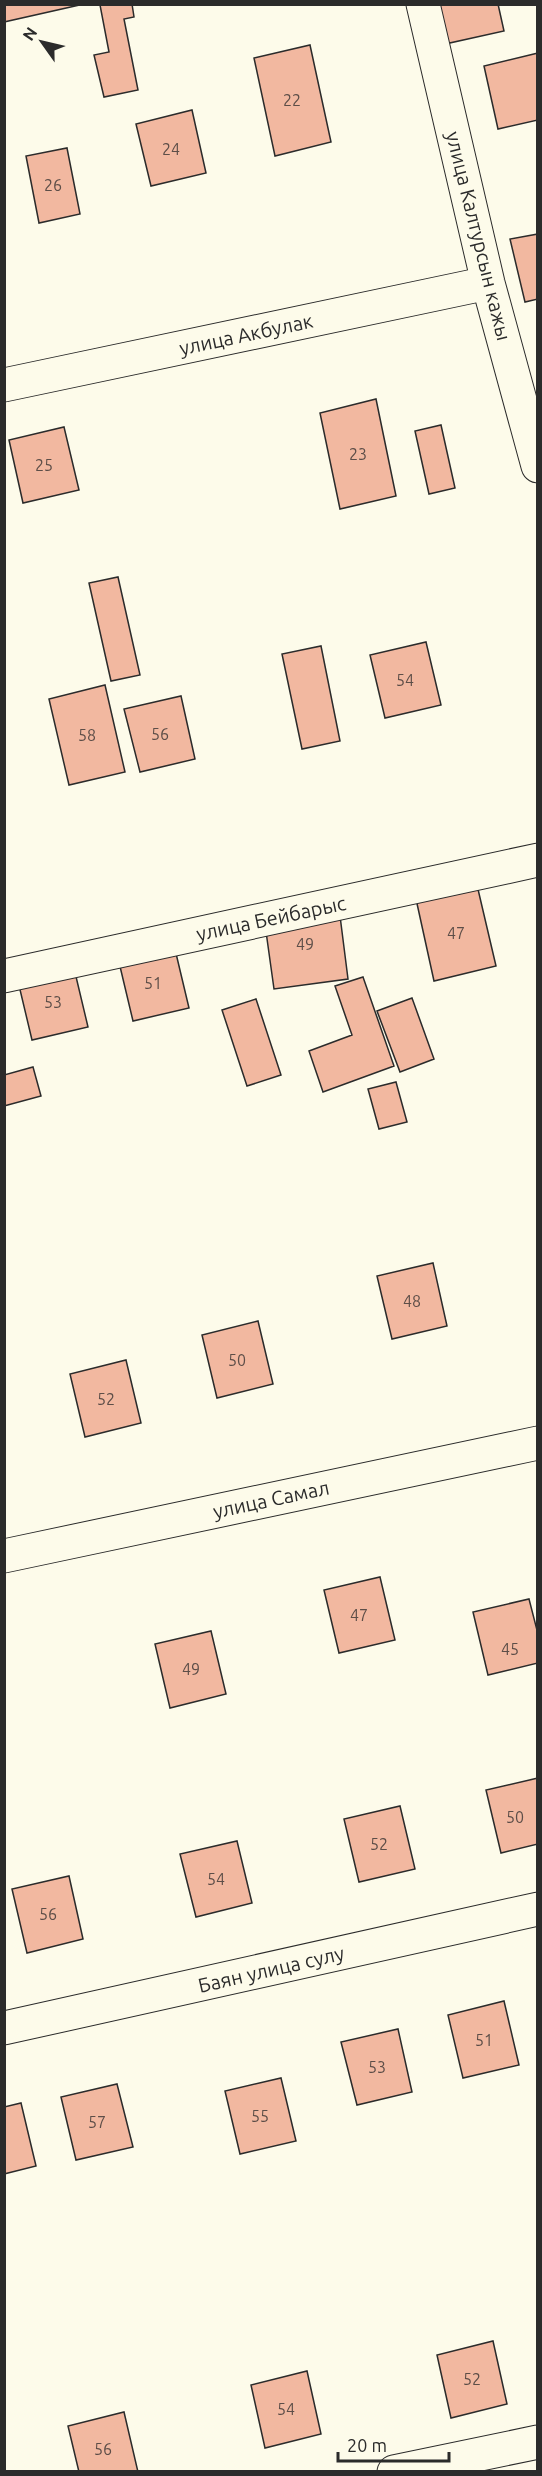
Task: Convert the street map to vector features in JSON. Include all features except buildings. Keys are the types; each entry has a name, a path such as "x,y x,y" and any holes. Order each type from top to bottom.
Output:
{"street":[{"name":"улица Калтурсын кажы","path":"423,4 488,283 536,451"},
{"name":"улица Акбулак","path":"4,385 488,283"},
{"name":"улица Бейбарыс","path":"4,976 537,860"},
{"name":"улица Самал","path":"4,1556 537,1443"},
{"name":"Баян улица сулу","path":"4,2028 537,1909"},
{"path":"394,2472 537,2442"}]}
